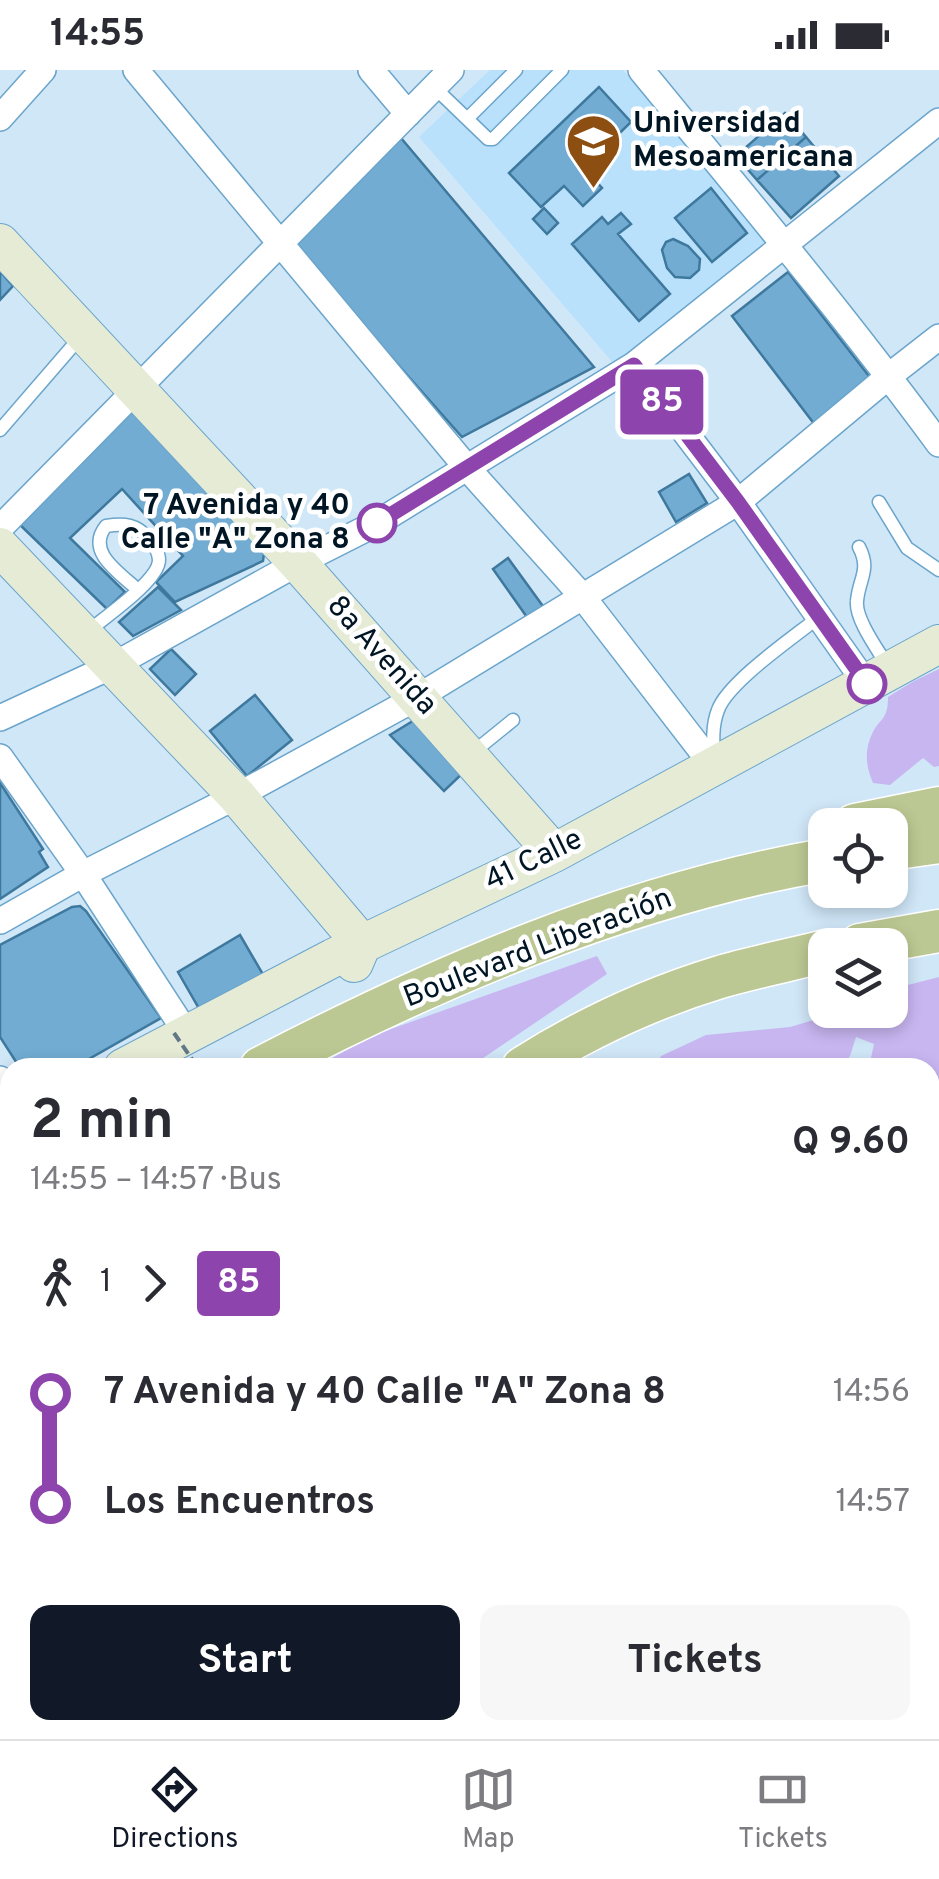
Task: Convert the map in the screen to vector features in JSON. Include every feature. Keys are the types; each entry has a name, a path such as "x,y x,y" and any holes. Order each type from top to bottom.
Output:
{"highway":[{"path":"908,814 939,808"},
{"path":"630,909 655,884 716,861 808,837"},
{"path":"908,846 939,842"},
{"name":"Boulevard Liberación","path":"281,1058 451,975 630,909 808,863"},
{"path":"908,936 939,931"},
{"path":"560,1054 631,1010 718,978 808,955"}],"main road":[{"name":"8a Avenida","path":"0,243 298,563 554,853"},
{"path":"0,547 237,796 362,944 354,965 339,981 184,1050 157,1058"},
{"name":"41 Calle","path":"362,944 554,853 939,644"}],"street":[{"path":"0,118 43,70"},
{"path":"136,70 468,469 582,596 714,766"},
{"path":"371,70 408,114"},
{"path":"641,70 786,246 939,444"},
{"path":"0,528 443,79"},
{"path":"0,718 114,665 377,523 634,365 939,121"},
{"path":"0,920 418,698 738,502 939,337"},
{"path":"634,365 819,617 879,678"},
{"path":"0,757 83,874 184,1050"}],"lane":[{"path":"468,118 516,70"},
{"path":"443,79 468,118 493,139 562,70"},
{"path":"0,430 84,332"},
{"path":"879,502 907,548 937,566"},
{"path":"84,634 138,590 158,567 153,542 140,529 128,524 106,526 99,536 99,549 138,590"},
{"path":"859,547 865,563 856,601 879,678"},
{"path":"714,766 718,708 730,689 819,617"},
{"path":"469,755 513,720"}],"shaded area":[{"name":"Universidad Mesoamericana","path":"490,70 623,70 770,242 614,364 419,137"},
{"path":"939,669 939,766 934,767 923,758 890,785 873,783 867,765 868,747 885,715 888,697"},
{"path":"597,956 607,974 483,1058 332,1058 374,1035"},
{"path":"939,977 939,1058 871,1058 874,1044 856,1037 849,1058 660,1058 706,1035 808,1022 808,1028 908,1028 908,985"}],"building":[{"path":"599,87 631,122 584,168 602,188 583,206 564,186 541,207 509,173"},
{"path":"785,113 806,137 757,180 736,156"},
{"path":"806,137 839,176 791,218 757,180"},
{"path":"401,138 594,367 462,437 292,245"},
{"path":"711,188 747,233 712,262 675,218"},
{"path":"544,208 558,223 547,234 533,219"},
{"path":"621,213 631,224 618,234 670,294 639,321 572,244 602,217 608,224"},
{"path":"673,239 688,246 700,259 699,270 690,278 675,277 667,268 662,250"},
{"path":"0,271 13,286 0,300"},
{"path":"788,272 872,380 815,425 732,316"},
{"path":"131,410 265,547 263,561 175,602 156,582 183,556 122,489 70,538 125,592 107,609 18,523"},
{"path":"689,474 707,503 676,522 659,492"},
{"path":"508,558 545,609 529,620 493,569"},
{"path":"158,587 181,610 133,636 119,622"},
{"path":"171,649 196,674 175,695 150,669"},
{"path":"255,695 292,740 247,776 210,731"},
{"path":"416,719 465,771 444,791 390,735"},
{"path":"0,783 43,849 39,852 48,867 0,899"},
{"path":"80,906 86,911 161,1018 91,1058 14,1058 0,1037 0,945"},
{"path":"240,935 268,983 205,1019 178,972"}],"bus line":[{"name":"85","path":"377,523 634,365 738,502 867,684"}],"place":[{"name":"Universidad Mesoamericana","path":"594,190"},
{"name":"7 Avenida y 40 Calle \"A\" Zona 8","path":"377,523"}]}
